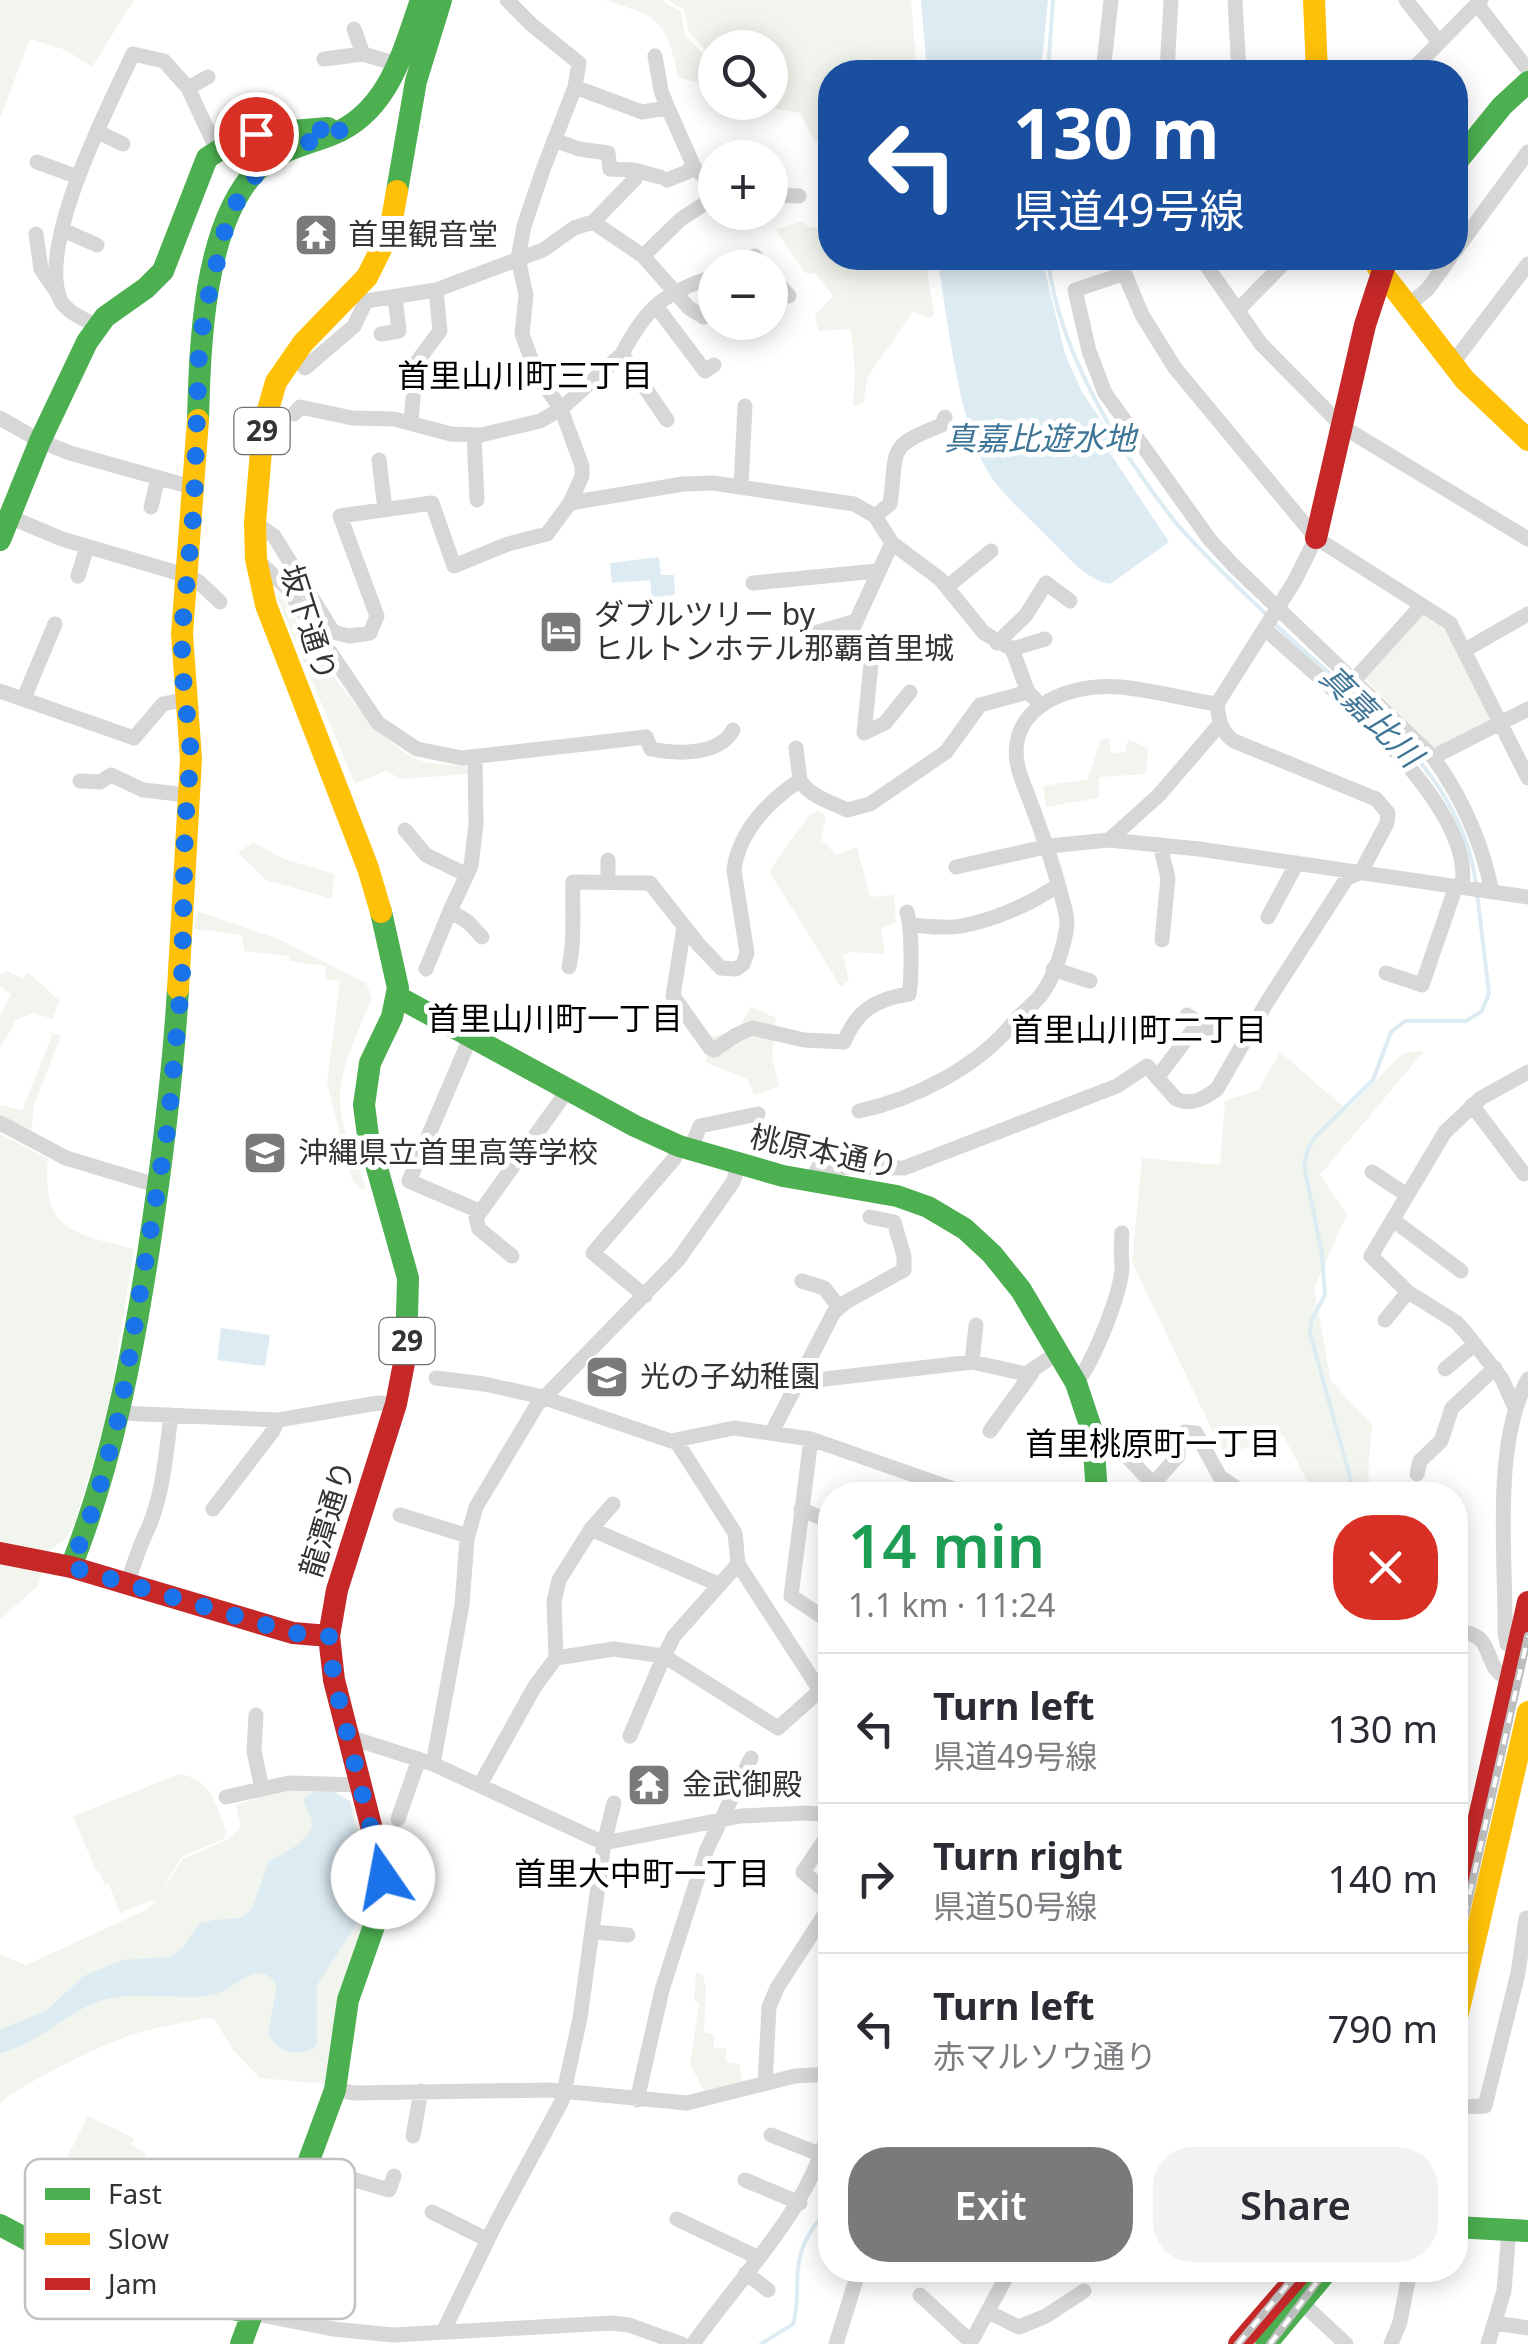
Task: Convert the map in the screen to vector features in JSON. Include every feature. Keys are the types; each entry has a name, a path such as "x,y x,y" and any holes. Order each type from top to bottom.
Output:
{"main road":[{"path":"71,1567 95,1504 120,1413 168,1126 182,978 191,744 182,649 202,329 221,240 234,202 248,182 276,156 346,128 371,109 397,64 420,0"},
{"name":"坂下通り","path":"398,996 392,951 368,868 281,650 256,560 255,522 262,427 270,396 303,342 359,297 390,231 416,81 441,0"},
{"path":"1314,0 1316,60"},
{"path":"1468,148 1502,106 1528,82"},
{"path":"3,523 97,327 163,271 201,168 216,150 265,132 346,128"},
{"path":"1316,538 1378,270"},
{"path":"1385,270 1406,306 1452,364 1528,440"},
{"name":"桃原本通り","path":"398,996 684,1148 739,1165 913,1201 965,1228 1005,1269 1076,1383 1094,1446 1096,1482"},
{"name":"龍潭通り","path":"310,2159 335,2090 348,2000 379,1919 385,1892 334,1680 329,1636 342,1571 396,1404 407,1348 408,1278 368,1136 364,1105 370,1063 398,996"},
{"path":"0,1553 71,1567 120,1588 293,1633 329,1636"},
{"path":"1468,1861 1528,1602"},
{"path":"1468,1972 1528,1712"},
{"path":"0,2225 25,2239"},
{"path":"1468,2228 1519,2230"},
{"path":"1239,2344 1293,2282"},
{"path":"1266,2344 1318,2282"},
{"name":"龍潭通り","path":"240,2344 249,2319"}],"street":[{"path":"255,522 274,536 284,550 333,632 367,635 377,616 340,516 432,502 454,566 508,544 547,534 570,503 582,476 582,466 561,408 536,376 522,334 526,296 518,258 524,226 575,87 579,63 508,0"},
{"path":"1104,60 1111,0"},
{"path":"1168,60 1171,0"},
{"path":"1235,0 1238,60"},
{"path":"1406,0 1439,42"},
{"path":"1422,60 1479,2 1528,70"},
{"path":"354,29 363,54"},
{"path":"58,294 57,258 78,177 133,54 164,60 188,88 216,150"},
{"path":"324,58 363,54 397,64"},
{"path":"654,56 661,91 698,169"},
{"path":"188,88 208,77"},
{"path":"575,87 642,112 668,108"},
{"path":"98,132 124,144"},
{"path":"554,140 608,153 610,169 664,178 687,172 693,164"},
{"path":"1468,233 1528,152"},
{"path":"37,162 78,177"},
{"path":"305,368 354,326 359,297 395,297 436,290 542,250 574,228 593,222 635,178 634,170"},
{"path":"788,196 799,196"},
{"path":"643,256 681,218 698,207"},
{"path":"593,222 643,256 698,313"},
{"path":"63,230 96,246"},
{"path":"36,234 41,269 62,305 97,327"},
{"path":"1452,364 1528,264"},
{"path":"1112,270 1075,290 1089,351 1105,393 1124,425 1271,619 1416,774 1452,836 1464,874 1462,887 1422,985 1386,973"},
{"path":"1122,270 1142,315 1176,368 1316,538 1450,623 1528,778"},
{"path":"1209,270 1262,344 1343,427 1528,539"},
{"path":"1238,310 1276,270"},
{"path":"1406,306 1427,290 1441,270"},
{"path":"294,414 300,406 311,407 352,418 411,422 451,434 474,435 540,421 561,408 622,354 640,320 675,289 698,282"},
{"path":"411,422 416,363 440,331 436,290"},
{"path":"380,334 399,331 395,297"},
{"path":"656,306 705,370 714,365"},
{"path":"622,354 667,420"},
{"path":"741,486 746,406"},
{"path":"875,516 890,504 893,456 899,446 942,425 945,417"},
{"path":"0,418 40,441 113,473 158,478 195,488"},
{"path":"474,435 477,500"},
{"path":"380,460 385,509"},
{"path":"151,507 158,478"},
{"path":"570,503 683,484 741,486 854,504 875,516 892,543 922,563 984,633 1004,646 1028,692 1042,705"},
{"path":"3,523 188,576 220,602"},
{"path":"811,1181 818,1168 904,1168 1117,1086 1147,1066 1176,1100 1202,1100 1217,1089 1267,1002 1347,878 1361,872 1388,822 1383,804 1356,789 1234,741 1220,724 1217,704 1316,538"},
{"path":"892,543 852,630 854,646 879,659 864,734 885,723 910,692"},
{"path":"78,576 87,547"},
{"path":"947,587 991,551"},
{"path":"256,560 286,587 378,723 417,749 447,757 475,758 646,737 650,750 678,754 722,742 733,730"},
{"path":"753,583 877,571"},
{"path":"1004,646 1046,583 1070,601"},
{"path":"1355,679 1422,605"},
{"path":"1464,650 1528,614"},
{"path":"1271,619 1355,679 1433,757 1470,818 1484,856 1488,891"},
{"path":"812,652 808,635 856,620"},
{"path":"24,698 55,624"},
{"path":"1004,646 1044,639"},
{"path":"859,1111 908,1097 948,1077 1010,1028 1042,994 1053,969 1067,920 1049,846 1022,780 1017,751 1020,725 1042,705 1074,692 1101,687 1217,704"},
{"path":"0,691 134,738 160,707 186,698"},
{"path":"796,748 804,787 847,810 870,804 946,752 980,705 1028,692"},
{"path":"1433,757 1528,709"},
{"path":"1109,840 1159,796 1220,724"},
{"path":"426,968 471,866 476,824 475,758"},
{"path":"80,780 100,782 112,775 142,790 187,795"},
{"path":"568,967 574,940 573,882 650,883 721,968 736,969 743,964 748,953 734,870 736,858 742,840 758,818 781,793 800,780"},
{"path":"405,830 426,855 467,875"},
{"path":"956,867 1049,846 1109,840 1528,897"},
{"path":"1081,842 1083,862"},
{"path":"1160,845 1168,878 1162,940"},
{"path":"608,860 608,882"},
{"path":"1268,917 1298,863"},
{"path":"684,927 673,996 681,1012 714,1050 752,1028 804,1040 844,1042 863,1012 882,998 909,994 909,918 957,927 1039,898 1058,884"},
{"path":"450,911 468,922 482,938"},
{"path":"1053,969 1090,981"},
{"path":"1157,1078 1193,1019 1216,1032"},
{"path":"472,1036 409,1181 478,1211"},
{"path":"1514,1408 1495,1368 1456,1322 1408,1292 1371,1256 1445,1132 1472,1105 1528,1072"},
{"path":"512,1256 479,1229 478,1211 530,1144 566,1088"},
{"path":"1472,1105 1514,1146 1524,1174"},
{"path":"645,1296 593,1253 700,1126 758,1114"},
{"path":"0,1124 66,1158 159,1186"},
{"path":"398,1819 426,1761 452,1668 468,1536 476,1507 510,1447 545,1398 645,1296 699,1232 733,1182 739,1165"},
{"path":"1372,1172 1407,1196"},
{"path":"772,1432 839,1307 904,1270 894,1222 870,1217"},
{"path":"1394,1220 1461,1272"},
{"path":"1076,1383 1088,1367 1109,1315 1122,1266 1122,1233"},
{"path":"802,1281 824,1288 839,1307"},
{"path":"1385,1320 1408,1292"},
{"path":"972,1362 976,1325"},
{"path":"1445,1369 1475,1344"},
{"path":"990,1431 1032,1373 1059,1352"},
{"path":"800,1382 972,1362 1032,1373"},
{"path":"1417,1474 1420,1461 1441,1441 1452,1408 1495,1368"},
{"path":"436,1378 545,1398 676,1441 734,1428 810,1439 934,1482"},
{"path":"1518,1646 1508,1644 1505,1633 1506,1473 1514,1408 1528,1379"},
{"path":"120,1413 278,1420 378,1403 396,1404"},
{"path":"120,1588 157,1497 171,1415"},
{"path":"213,1509 278,1420"},
{"path":"1161,1482 1178,1456 1179,1436 1186,1432 1196,1432 1220,1477 1228,1482"},
{"path":"770,1616 792,1596 810,1439"},
{"path":"556,1658 614,1648 664,1656 778,1728 818,1689 738,1564 736,1534 676,1441"},
{"path":"1094,1446 1115,1444 1147,1482"},
{"path":"480,1785 535,1686 556,1658 554,1592 591,1529 613,1504"},
{"path":"801,1509 818,1517"},
{"path":"400,1515 468,1536"},
{"path":"591,1529 720,1584"},
{"path":"630,1736 674,1636 738,1564"},
{"path":"792,1596 818,1614"},
{"path":"1468,1633 1482,1640 1494,1670 1511,1679"},
{"path":"256,1715 254,1750 262,1789"},
{"path":"348,1737 426,1761 604,1843 721,1819 818,1814"},
{"path":"637,2100 662,1990 707,1848 751,1758"},
{"path":"226,1797 304,1782 362,1785"},
{"path":"442,2332 562,2102 614,1803"},
{"path":"818,1850 804,1872 818,1884"},
{"path":"1468,1906 1485,1902"},
{"path":"1468,2107 1485,2106 1518,1972 1526,1918"},
{"path":"766,2084 769,2007 818,1925"},
{"path":"594,1932 628,1935"},
{"path":"335,2090 564,2091 687,2103 795,2076 818,2075"},
{"path":"413,2136 422,2092"},
{"path":"771,2135 818,2154"},
{"path":"693,2344 800,2203 818,2165"},
{"path":"355,2180 389,2190 394,2176"},
{"path":"746,2180 800,2203"},
{"path":"432,2212 488,2240"},
{"path":"677,2219 758,2257"},
{"path":"1488,2344 1519,2230"},
{"path":"746,2274 768,2290"},
{"path":"836,2344 855,2282"},
{"path":"920,2295 970,2343 1004,2282"},
{"path":"1390,2344 1400,2322 1408,2282"},
{"path":"988,2312 1019,2328 1084,2291"},
{"path":"1301,2302 1346,2344"},
{"path":"272,2319 332,2336 393,2340 442,2332 485,2336 596,2323 638,2328 682,2344"},
{"path":"1495,2323 1528,2328"},
{"path":"630,2344 638,2328"}],"shaded area":[{"path":"0,0 134,0 92,67 66,50 30,39 0,118"},
{"path":"605,0 661,0 681,12 685,35 698,49 698,82 679,78 664,33 650,17"},
{"path":"668,0 911,0 916,60 818,60 818,142 800,113 788,111 788,30 698,30 698,42 689,32 684,10"},
{"path":"802,221 808,227 818,228 818,270 927,270 934,315 928,318 913,312 868,376 863,404 853,406 851,329 818,331 815,315 833,296 816,274 805,273 776,230 788,230 788,226"},
{"path":"279,592 342,687 382,734 422,761 468,766 468,774 402,779 385,771 355,784 277,597"},
{"path":"1422,609 1446,625 1491,721 1437,748 1362,676"},
{"path":"1101,739 1109,739 1111,754 1125,752 1128,739 1148,749 1146,774 1099,777 1099,798 1046,807 1043,786 1088,779"},
{"path":"818,810 826,817 821,840 837,855 857,847 870,897 894,895 896,922 881,928 885,954 850,952 843,956 849,980 841,987 769,871 809,816"},
{"path":"253,842 284,859 334,874 332,899 266,880 238,853"},
{"path":"197,911 281,940 366,983 372,998 349,1054 340,1098 346,1132 366,1189 360,1189 352,1180 327,1083 340,981 325,979 326,966 289,961 289,956 244,951 242,935 195,929"},
{"path":"7,971 22,978 29,973 59,1000 53,1019 33,1013 16,1020 0,1048 0,1015 11,994 0,986 0,975"},
{"path":"751,1007 776,1018 772,1057 779,1086 754,1095 747,1078 706,1063 709,1037 737,1030"},
{"path":"53,1033 61,1036 34,1104 31,1135 0,1119 0,1105 22,1110"},
{"path":"1424,1051 1320,1175 1347,1214 1314,1288 1331,1381 1372,1425 1370,1482 1308,1482 1283,1435 1224,1455 1132,1262 1142,1158 1220,1165 1225,1101 1258,1090 1280,1052 1347,1110 1403,1053"},
{"path":"0,1134 48,1159 50,1201 66,1225 94,1239 134,1249 108,1412 74,1525 65,1539 46,1553 38,1586 0,1619"},
{"path":"180,1774 206,1788 226,1832 224,1839 181,1857 160,1894 183,1859 229,1839 241,1826 236,1805 293,1787 330,1788 351,1801 371,1875 371,1898 330,2041 325,2084 260,2078 233,2050 214,2019 204,2018 104,2046 44,2075 0,2104 0,1955 26,1965 148,1909 157,1899 120,1913 109,1884 105,1885 96,1871 73,1816"},
{"path":"696,1973 703,1975 706,1987 704,2032 714,2034 714,2048 726,2048 726,2062 739,2064 743,2084 705,2093 690,2064 699,2004 694,2000"},
{"path":"88,2116 134,2138 131,2145 147,2154 144,2159 66,2159"}],"water":[{"path":"921,0 1048,0 1042,60 926,60"},
{"name":"真嘉比遊水地","path":"939,270 1045,270 1065,354 1082,392 1119,447 1110,453 1169,542 1110,584 1085,572 995,482 972,436"},
{"path":"659,557 661,575 674,575 675,595 652,597 650,580 612,583 610,563"},
{"path":"221,1328 270,1335 265,1366 217,1360"},
{"path":"318,1789 328,1789 350,1802 367,1886 357,1923 317,1985 317,2045 297,2053 272,2041 268,2034 277,1986 270,1977 255,1973 212,1995 103,2000 27,2043 0,2053 0,2030 47,2010 84,1976 123,1960 170,1957 183,1948 199,1924 240,1918 252,1909 269,1861 295,1846 311,1830 312,1820 304,1799"}],"waterway":[{"name":"真嘉比川","path":"1049,60 1053,0"},
{"name":"真嘉比川","path":"1050,270 1064,328 1078,363 1134,465 1177,524 1269,617"},
{"name":"真嘉比川","path":"1275,624 1399,738 1426,770 1449,804 1466,842 1476,884"},
{"name":"真嘉比川","path":"1351,1482 1310,1333 1312,1319 1325,1295 1322,1254 1304,1165 1314,1138 1373,1080 1391,1032 1405,1021 1466,1021 1482,1011 1489,993 1477,893"},
{"name":"真嘉比川","path":"761,2344 793,2324 802,2251 818,2221"}],"railway":[{"path":"1468,1901 1528,1636"},
{"path":"1238,2344 1290,2282"},
{"path":"1270,2344 1317,2282"}],"traffic: fast":[{"path":"198,420 208,289 225,223 238,195 256,171 273,158 331,135 367,112 391,79 421,0"},
{"path":"397,191 416,81 441,0"},
{"path":"1468,148 1502,106 1528,82"},
{"path":"0,540 40,441 87,342 105,317 163,271 207,158 230,143 256,134 328,128"},
{"path":"381,912 398,988 392,1017 370,1063 364,1105 368,1136 408,1278 406,1353"},
{"path":"71,1567 109,1450 135,1329 163,1151 178,989"},
{"path":"398,997 679,1146 783,1176 897,1196 928,1207 965,1229 1021,1290 1076,1383 1093,1434 1096,1482"},
{"path":"309,2159 335,2090 348,2000 380,1909"},
{"path":"0,2225 25,2238"},
{"path":"1468,2228 1528,2231"},
{"path":"1266,2344 1318,2282"},
{"path":"241,2344 250,2319"}],"traffic: slow":[{"path":"1314,0 1316,60"},
{"path":"381,912 368,868 266,605 256,559 255,523 263,427 276,382 303,343 367,277 390,231 397,191"},
{"path":"1380,270 1465,380 1528,440"},
{"path":"178,989 191,759 182,634 198,420"},
{"path":"1468,1970 1528,1712"}],"traffic: jam":[{"path":"1316,538 1365,325 1383,270"},
{"path":"380,1909 385,1887 381,1865 334,1680 329,1636 337,1590 396,1404 406,1353"},
{"path":"0,1553 71,1567 293,1633 329,1636"},
{"path":"1468,1866 1528,1602"},
{"path":"1239,2344 1293,2282"}],"place":[{"name":"首里観音堂","path":"316,235"},
{"name":"ダブルツリー by ヒルトンホテル那覇首里城","path":"561,632"},
{"name":"沖縄県立首里高等学校","path":"265,1153"},
{"name":"光の子幼稚園","path":"607,1377"},
{"name":"金武御殿","path":"649,1785"}],"district":[{"name":"首里山川町三丁目","path":"525,376"},
{"name":"首里山川町一丁目","path":"555,1019"},
{"name":"首里山川町二丁目","path":"1139,1030"},
{"name":"首里桃原町一丁目","path":"1153,1444"},
{"name":"首里大中町一丁目","path":"642,1874"}],"route":[{"path":"256,134 346,128 283,152 261,167 234,202 210,283 199,351 198,454 182,630 191,754 184,848 182,978 168,1126 120,1413 95,1504 71,1567 293,1633 329,1636 334,1680 383,1877"}]}
